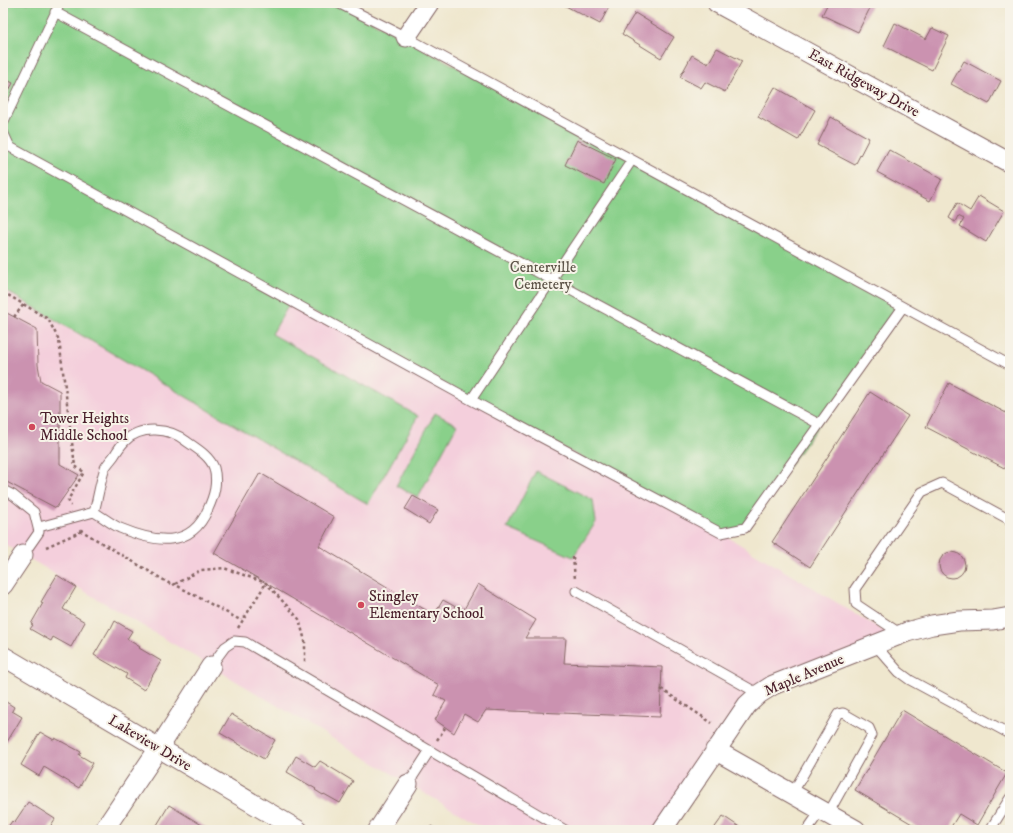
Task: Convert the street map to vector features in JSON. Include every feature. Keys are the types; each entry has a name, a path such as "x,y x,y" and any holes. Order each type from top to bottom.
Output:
{"street":[{"path":"406,37 429,3"},
{"name":"East Ridgeway Drive","path":"717,3 1010,163"},
{"path":"3,585 23,555"},
{"name":"Maple Avenue","path":"662,830 747,705 759,694 773,685 901,634 932,625 993,620 1010,617"},
{"name":"Lakeview Drive","path":"3,656 298,830"},
{"path":"104,830 159,748 211,666"},
{"path":"715,750 856,830"},
{"path":"378,830 408,784"}],"lane":[{"path":"338,3 406,37 1010,364"},
{"path":"3,123 58,7 552,280 819,424"},
{"path":"3,132 10,147 472,400 721,533 745,528 903,307"},
{"path":"472,400 632,160"},
{"path":"39,527 94,512 119,528 142,536 165,540 180,538 196,528 206,514 214,495 216,479 213,467 205,454 183,438 166,430 143,431 125,440 105,467 94,512"},
{"path":"901,634 856,604 855,589 922,492 942,483 1010,520"},
{"path":"3,490 34,512 39,527 39,532 23,555"},
{"path":"576,591 759,694"},
{"path":"211,666 226,647 234,640 245,642 565,830"},
{"path":"875,645 899,672 910,680 1010,734"},
{"path":"792,794 838,714 843,713 869,728 872,735 825,812 807,830"},
{"path":"408,784 430,750"},
{"path":"990,830 1010,798"}],"path":[{"path":"14,317 24,304"},
{"path":"23,555 52,545 82,531"},
{"path":"573,557 576,591"},
{"path":"174,584 201,570 224,568 266,583 299,619 305,641 305,665 298,661"},
{"path":"226,647 266,583"},
{"path":"240,625 246,629"},
{"path":"661,690 727,733"}],"shaded area":[{"path":"3,143 721,533 894,637 773,685 662,830 487,830 3,543"}],"green space":[{"name":"Centerville Cemetery","path":"3,3 338,3 903,307 745,528 721,533 291,301 272,334 418,416 368,504 3,289"},
{"path":"435,413 457,425 418,497 396,486"},
{"path":"536,471 593,500 596,522 573,557 507,528"}],"building":[{"path":"560,3 611,3 600,24"},
{"path":"828,3 872,4 858,32 822,15"},
{"path":"635,13 674,37 661,58 622,34"},
{"path":"895,23 926,39 932,28 949,36 932,70 884,46"},
{"path":"717,48 742,61 725,92 705,82 701,88 680,77 692,55 708,64"},
{"path":"964,61 1001,81 989,104 951,84"},
{"path":"3,78 13,83 3,101"},
{"path":"775,87 815,110 798,140 758,117"},
{"path":"831,117 869,138 855,165 817,145"},
{"path":"577,140 616,159 604,184 565,165"},
{"path":"889,150 942,179 930,201 877,172"},
{"path":"979,196 1004,211 986,242 960,226 964,219 958,216 955,222 949,218 957,203 970,211"},
{"name":"Tower Heights Middle School","path":"3,311 37,329 38,365 41,381 60,391 60,464 79,475 56,508 3,480"},
{"path":"949,383 1010,415 1010,471 926,427"},
{"path":"870,392 908,416 810,567 772,542"},
{"name":"Stingley Elementary School","path":"260,473 334,517 319,546 434,615 443,600 463,611 478,584 536,620 525,638 566,638 564,663 662,667 660,717 486,710 478,722 464,714 454,733 435,720 446,701 434,695 439,685 214,553"},
{"path":"413,496 438,510 429,524 405,509"},
{"path":"952,552 961,556 965,565 961,574 952,578 943,574 939,565 943,556"},
{"path":"57,575 76,587 63,609 85,622 71,647 53,637 51,641 30,629 33,625 31,624 43,603 41,602"},
{"path":"115,621 132,631 127,639 161,661 144,690 125,678 127,674 94,655"},
{"path":"3,700 14,707 12,711 22,717 7,742 3,740"},
{"path":"902,710 1007,773 977,825 959,814 949,830 922,830 855,790"},
{"path":"231,714 275,740 264,759 220,733"},
{"path":"40,732 81,752 79,755 93,763 79,788 44,767 39,776 21,765"},
{"path":"296,756 315,767 320,761 353,781 340,803 324,794 323,795 315,790 316,789 287,772"},
{"path":"28,802 55,819 48,830 6,830 12,821 14,823"},
{"path":"169,805 210,830 154,830"},
{"path":"723,816 744,830 713,830"},
{"path":"431,826 438,830 429,830"}],"place":[{"name":"Tower Heights Middle School","path":"32,427"},
{"name":"Stingley Elementary School","path":"361,605"}]}
